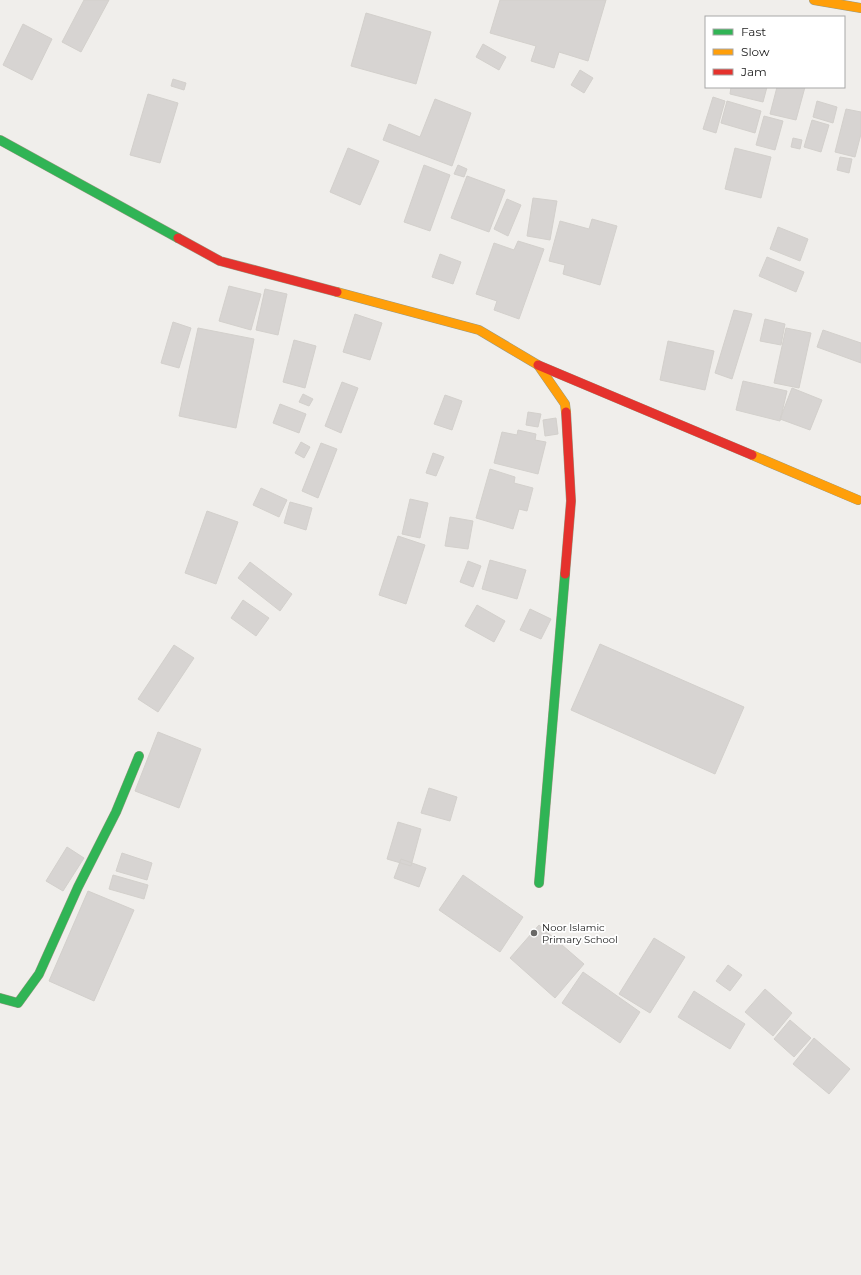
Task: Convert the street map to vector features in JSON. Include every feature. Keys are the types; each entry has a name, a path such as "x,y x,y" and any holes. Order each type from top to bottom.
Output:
{"street":[{"path":"814,0 861,8"},
{"path":"0,140 220,261 479,330 538,365 858,500"},
{"path":"538,365 564,404 568,442 571,501 539,883"},
{"path":"0,998 18,1003 39,974 78,887 116,812 139,756"}],"building":[{"path":"84,0 109,0 81,52 62,42"},
{"path":"500,0 606,0 588,61 559,52 554,68 531,61 536,46 490,33"},
{"path":"366,13 431,32 416,84 351,66"},
{"path":"23,24 52,39 32,80 3,65"},
{"path":"483,44 506,57 499,70 476,57"},
{"path":"580,70 593,78 584,93 571,85"},
{"path":"173,79 186,83 184,90 171,86"},
{"path":"731,88 767,88 763,102 730,94"},
{"path":"777,88 805,88 796,120 770,114"},
{"path":"148,94 178,103 160,163 130,155"},
{"path":"713,97 725,101 716,133 703,129"},
{"path":"435,99 471,113 452,166 383,140 389,124 420,137"},
{"path":"727,101 761,111 755,133 721,123"},
{"path":"817,101 837,107 833,123 813,117"},
{"path":"846,109 861,112 861,134 855,157 835,152"},
{"path":"764,116 783,121 775,150 756,145"},
{"path":"812,120 829,125 821,152 804,147"},
{"path":"793,138 802,140 800,149 791,147"},
{"path":"348,148 379,161 360,205 330,192"},
{"path":"735,148 771,157 761,198 725,189"},
{"path":"840,157 852,159 849,173 837,170"},
{"path":"424,165 450,175 430,231 404,222"},
{"path":"458,165 467,169 464,177 454,174"},
{"path":"467,176 505,190 489,232 451,218"},
{"path":"533,198 557,201 550,240 527,236"},
{"path":"507,199 521,205 508,236 494,229"},
{"path":"592,219 617,226 600,285 563,274 565,265 549,261 560,221 589,229"},
{"path":"778,227 808,239 800,261 770,249"},
{"path":"518,241 544,249 519,319 494,310 497,301 476,294 494,243 514,250"},
{"path":"440,254 461,262 453,284 432,277"},
{"path":"767,257 804,272 796,292 759,276"},
{"path":"229,286 261,294 251,330 219,321"},
{"path":"265,289 287,294 278,335 256,330"},
{"path":"734,310 752,314 732,379 715,373"},
{"path":"355,314 382,323 370,360 343,352"},
{"path":"765,319 785,324 781,345 760,341"},
{"path":"173,322 191,328 179,368 161,363"},
{"path":"198,328 254,339 236,428 179,416"},
{"path":"786,328 811,333 799,388 774,383"},
{"path":"823,330 861,343 861,363 817,347"},
{"path":"294,340 316,346 305,388 283,382"},
{"path":"668,341 714,351 705,390 660,380"},
{"path":"743,381 787,391 780,421 736,410"},
{"path":"342,382 358,388 341,433 325,426"},
{"path":"792,388 822,400 810,430 780,419"},
{"path":"303,394 313,399 309,406 299,402"},
{"path":"445,395 462,401 452,430 434,424"},
{"path":"280,404 306,414 299,433 273,423"},
{"path":"528,412 541,414 538,427 526,425"},
{"path":"556,418 558,434 545,436 543,420"},
{"path":"518,430 536,434 535,440 546,442 538,474 494,463 502,432 517,435"},
{"path":"301,442 310,447 304,458 295,453"},
{"path":"321,443 337,449 318,498 302,491"},
{"path":"433,453 444,457 436,476 426,473"},
{"path":"490,469 515,477 514,483 533,488 527,511 519,509 513,529 476,518"},
{"path":"261,488 287,500 279,517 253,505"},
{"path":"410,499 428,503 420,538 402,534"},
{"path":"290,502 312,508 306,530 284,523"},
{"path":"207,511 238,522 216,584 185,573"},
{"path":"450,517 473,521 468,549 445,546"},
{"path":"398,536 425,545 406,604 379,595"},
{"path":"490,560 526,570 517,599 482,589"},
{"path":"468,561 481,566 473,587 460,582"},
{"path":"250,562 292,594 280,611 238,578"},
{"path":"243,600 269,618 256,636 231,618"},
{"path":"477,605 505,621 494,642 465,626"},
{"path":"530,609 551,619 541,639 520,630"},
{"path":"600,644 744,707 715,774 571,710"},
{"path":"174,645 194,658 158,712 138,699"},
{"path":"158,732 201,749 179,808 135,791"},
{"path":"429,788 457,797 450,821 421,813"},
{"path":"398,822 421,829 411,866 387,859"},
{"path":"67,847 84,858 63,891 46,881"},
{"path":"122,853 152,863 147,880 116,871"},
{"path":"401,859 426,868 419,887 394,878"},
{"path":"113,875 148,885 144,899 109,889"},
{"path":"463,875 523,917 500,952 439,910"},
{"path":"88,891 134,910 94,1001 49,981"},
{"path":"539,925 584,964 555,998 510,958"},
{"path":"654,938 685,957 650,1013 619,994"},
{"path":"728,965 742,975 730,991 716,981"},
{"path":"583,972 640,1012 620,1043 562,1003"},
{"path":"765,989 792,1013 773,1036 745,1012"},
{"path":"694,991 745,1024 730,1049 678,1017"},
{"path":"790,1020 811,1038 794,1057 774,1039"},
{"path":"814,1038 850,1069 829,1094 793,1064"}],"traffic: fast":[{"path":"0,140 178,238"},
{"path":"539,883 565,574"},
{"path":"0,998 18,1003 39,974 78,887 116,812 139,756"}],"traffic: slow":[{"path":"814,0 861,8"},
{"path":"337,292 479,330 538,365 565,404 566,412"},
{"path":"752,455 858,500"}],"traffic: jam":[{"path":"178,238 220,261 337,292"},
{"path":"538,365 752,455"},
{"path":"565,574 571,501 566,412"}],"place":[{"name":"Noor Islamic Primary School","path":"534,933"}]}
